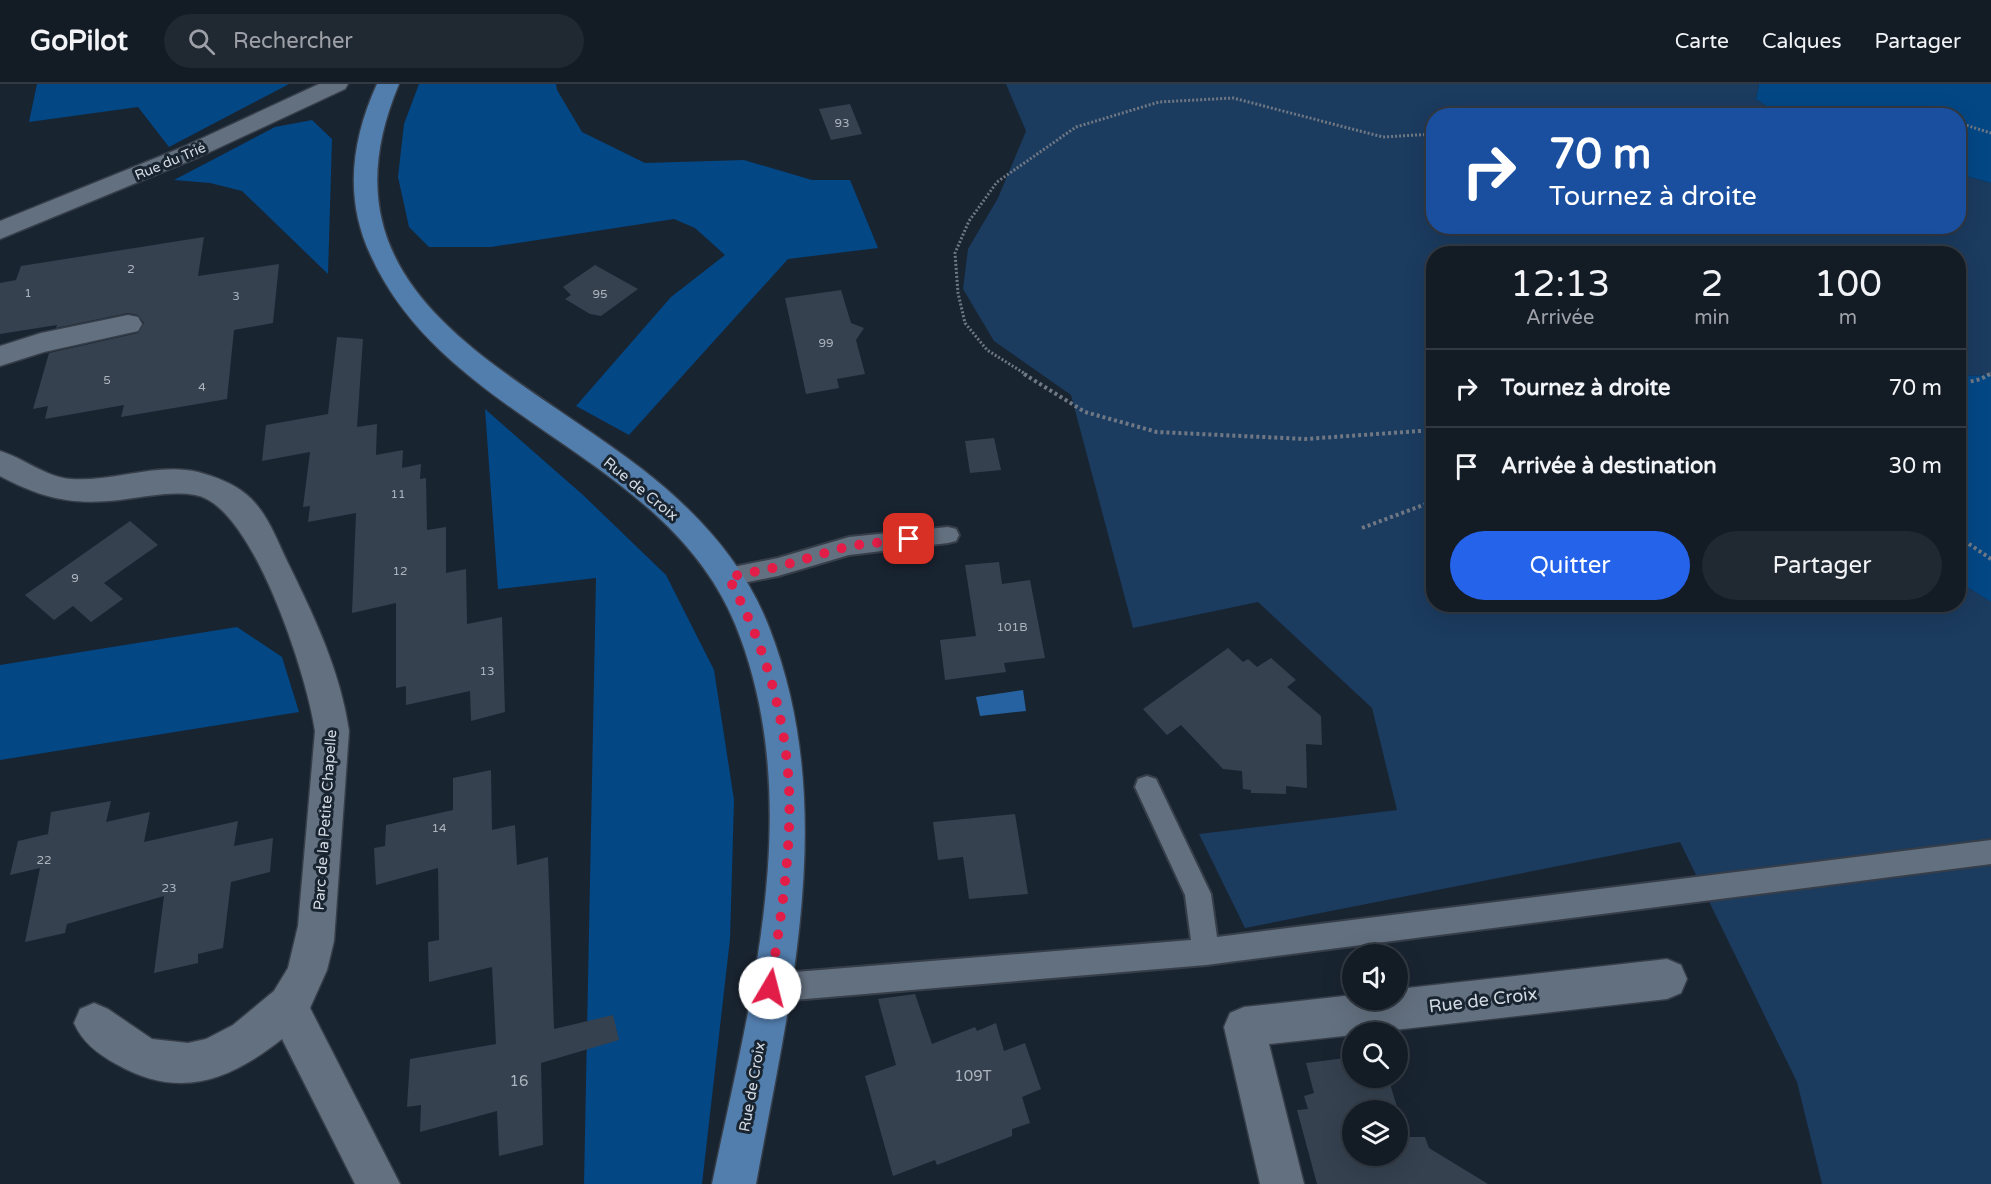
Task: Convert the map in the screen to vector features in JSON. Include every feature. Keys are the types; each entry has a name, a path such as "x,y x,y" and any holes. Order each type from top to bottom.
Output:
{"main road":[{"name":"Rue de Croix","path":"388,84 375,117 367,149 367,211 378,246 405,298 459,354 667,507 728,577 753,627 766,662 776,695 786,760 790,827 770,988 734,1184"}],"street":[{"name":"Rue du Trié","path":"0,231 198,149 337,84"},
{"path":"0,356 41,343 128,324"},
{"name":"Parc de la Petite Chapelle","path":"0,462 36,481 72,491 183,481 203,484 234,500 246,511 256,528 326,691 332,731 318,924 311,960 302,984 287,1006 269,1024 242,1044 215,1057 189,1063 164,1063 141,1058 120,1045 94,1023"},
{"name":"Rue de Croix","path":"1282,1184 1244,1027 1667,979"},
{"path":"287,1006 378,1184"}],"lane":[{"path":"728,577 778,567 849,546 948,535"},
{"path":"1147,787 1198,894 1206,952"},
{"path":"770,988 1206,952 1991,852"}],"path":[{"path":"1426,134 1383,137 1233,98 1159,102 1076,127 997,182 969,221 955,254 958,293 964,323 987,350 1085,412 1157,432 1305,439 1426,431"},
{"path":"1966,125 1991,133"},
{"path":"1966,383 1982,380 1991,375"},
{"path":"1362,528 1426,504"},
{"path":"1966,542 1991,559"}],"shaded area":[{"path":"37,84 289,84 169,147 138,107 29,122"},
{"path":"419,84 556,84 557,90 582,132 645,163 744,160 812,180 850,180 878,248 788,259 629,435 576,406 671,297 725,255 695,228 674,219 491,247 429,247 409,227 398,177 404,124"},
{"path":"1006,84 1759,84 1756,99 1770,108 1426,108 1426,234 1966,234 1966,176 1991,183 1991,375 1966,376 1966,246 1426,246 1426,612 1966,612 1966,586 1991,602 1991,1184 1822,1184 1797,1082 1680,842 1245,928 1199,834 1397,810 1372,708 1258,602 1133,628 1071,395 994,341 963,289 968,249 998,198 1026,131"},
{"path":"1759,84 1991,84 1991,183 1966,176 1966,108 1770,108 1756,99"},
{"path":"312,120 332,139 328,274 242,191 210,183 174,180 275,127"},
{"path":"1991,375 1991,602 1966,586 1966,376"},
{"path":"485,409 583,495 666,575 714,670 734,800 730,939 702,1184 584,1184 596,578 498,589"},
{"path":"237,627 282,657 299,712 0,760 0,665"},
{"path":"1023,690 1026,711 980,716 976,697"}],"building":[{"path":"850,104 862,134 831,140 819,109"},
{"path":"204,237 198,276 279,264 273,323 234,330 227,399 121,417 124,405 45,419 48,406 33,409 49,353 138,333 144,323 138,315 128,313 56,328 57,325 0,334 0,283 16,280 21,266"},
{"path":"595,265 638,289 601,316 590,314 565,299 571,295 563,287"},
{"path":"841,290 851,323 864,328 856,340 865,374 837,379 839,388 806,394 785,298"},
{"path":"337,337 363,339 357,427 377,424 376,455 403,450 402,468 421,464 420,479 426,478 427,530 446,527 446,573 466,569 467,624 502,617 505,712 471,721 470,691 406,705 406,686 396,688 396,603 352,613 356,513 308,522 310,506 303,507 310,452 262,461 266,425 328,414"},
{"path":"994,438 1001,470 970,473 965,441"},
{"path":"130,521 158,545 104,583 123,599 91,622 73,606 54,620 25,595"},
{"path":"999,562 1002,584 1030,580 1045,658 1004,663 1006,672 945,680 940,640 976,636 965,565"},
{"path":"1228,648 1243,662 1248,659 1257,667 1271,658 1296,680 1287,687 1321,716 1322,745 1306,744 1307,788 1286,786 1286,794 1251,793 1251,790 1243,789 1242,771 1223,769 1181,725 1167,735 1143,709"},
{"path":"491,770 492,830 515,825 517,865 548,857 554,1029 613,1015 619,1040 541,1063 543,1145 499,1156 497,1111 420,1132 421,1105 407,1107 410,1059 496,1044 492,967 429,982 428,942 439,940 438,868 376,885 374,848 385,846 386,825 453,810 453,778"},
{"path":"111,801 106,822 150,812 144,842 238,821 234,846 273,838 270,872 231,882 223,948 198,954 198,963 154,973 164,896 67,924 65,933 25,942 40,868 10,875 18,841 48,834 51,812"},
{"path":"1015,814 1028,894 969,899 963,857 938,860 933,822"},
{"path":"915,994 932,1044 975,1027 977,1031 996,1023 1004,1051 1025,1043 1041,1089 1022,1097 1030,1123 1012,1129 1012,1136 937,1165 935,1160 893,1176 865,1076 896,1065 878,999"},
{"path":"1342,1058 1342,1088 1391,1088 1395,1100 1342,1100 1342,1166 1408,1166 1408,1137 1425,1137 1429,1148 1488,1184 1317,1184 1297,1110 1308,1109 1304,1096 1314,1093 1306,1063"}],"route":[{"path":"770,988 790,827 786,760 776,695 766,662 753,627 728,577 778,567 849,546 909,539"}]}
